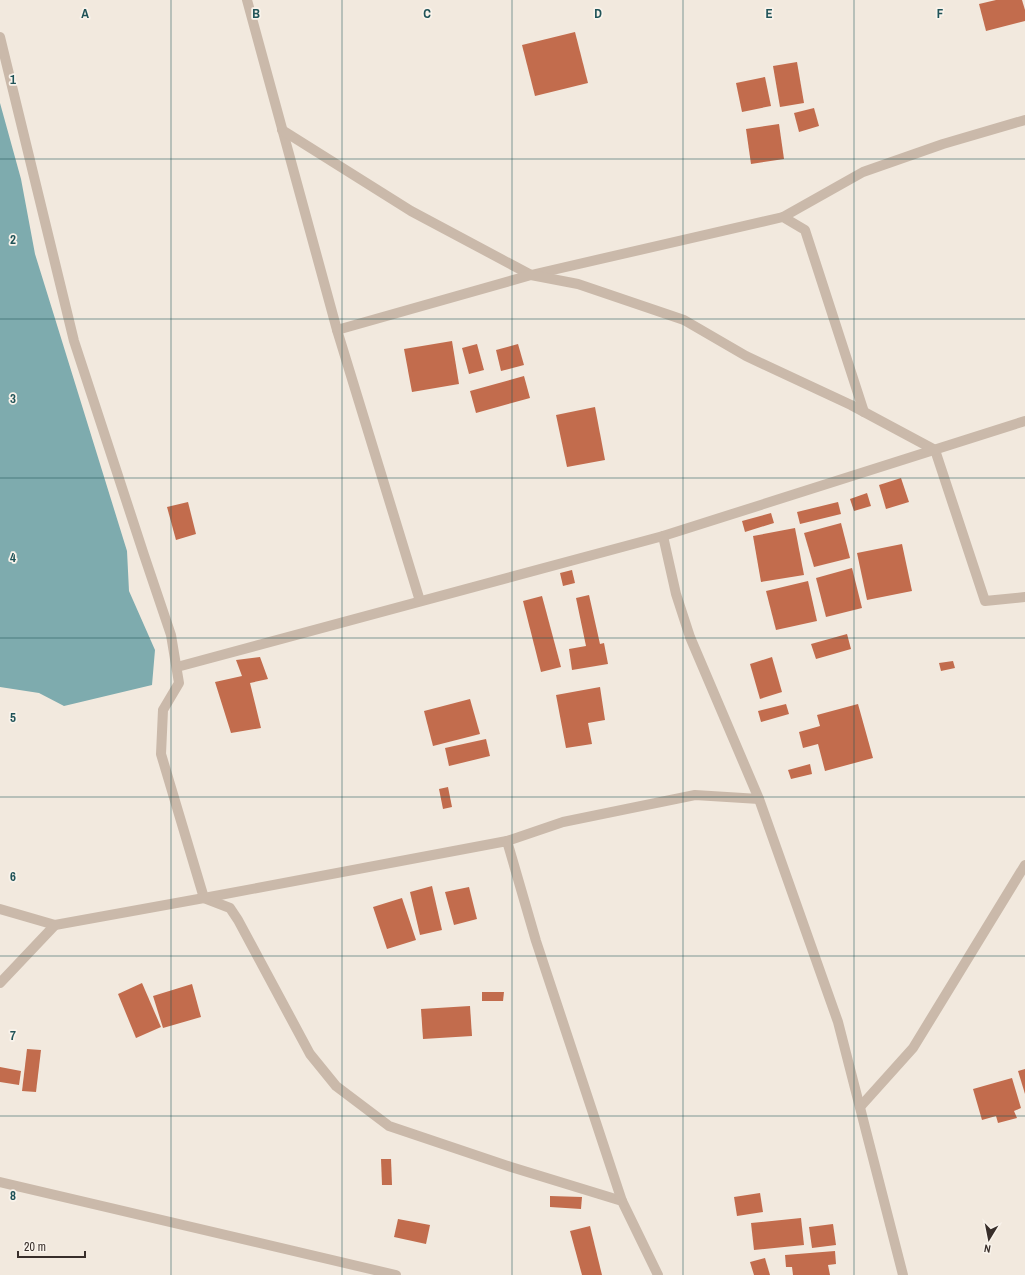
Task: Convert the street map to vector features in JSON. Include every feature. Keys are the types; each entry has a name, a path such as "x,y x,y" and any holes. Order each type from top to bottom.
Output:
{"street":[{"path":"246,0 337,330 420,601"},
{"path":"0,37 74,341 171,635 180,683 163,710 161,754 204,898"},
{"path":"337,330 531,275 783,217 863,172 943,144 1025,120"},
{"path":"282,130 411,211 531,275 578,284 684,320 746,356 864,412 935,450 985,601 1025,597"},
{"path":"783,217 806,230 864,412"},
{"path":"177,667 663,536 1025,421"},
{"path":"663,536 676,594 690,637 759,799 838,1022 903,1275"},
{"path":"0,909 54,925 507,841 563,822 695,795 759,799"},
{"path":"507,841 536,941 622,1201 658,1275"},
{"path":"860,1107 913,1048 1025,865"},
{"path":"204,898 230,908 238,920 310,1054 336,1086 390,1126 511,1167 622,1201"},
{"path":"0,983 54,925"},
{"path":"0,1182 396,1275"}],"water":[{"path":"0,103 21,179 35,254 127,551 129,591 155,650 152,685 64,706 39,693 0,687"}],"building":[{"path":"996,0 1022,0 1025,10 1025,21 986,31 979,4"},
{"path":"575,32 588,83 535,96 522,45"},
{"path":"797,62 804,103 780,107 773,66"},
{"path":"765,77 771,106 742,112 736,83"},
{"path":"814,108 819,126 799,132 794,113"},
{"path":"779,124 784,159 751,164 746,129"},
{"path":"452,341 459,384 412,392 404,349"},
{"path":"477,344 484,370 469,374 462,348"},
{"path":"518,344 524,365 501,371 496,350"},
{"path":"524,376 530,398 476,413 470,391"},
{"path":"595,407 605,460 567,467 556,415"},
{"path":"901,478 909,502 886,509 879,485"},
{"path":"867,493 871,506 854,511 850,499"},
{"path":"188,502 196,534 176,540 167,507"},
{"path":"838,502 841,514 800,524 797,512"},
{"path":"771,513 774,523 745,532 742,521"},
{"path":"841,523 850,558 814,567 804,533"},
{"path":"795,528 804,575 761,582 753,536"},
{"path":"902,544 912,591 867,600 857,553"},
{"path":"852,568 862,608 826,617 816,578"},
{"path":"572,570 575,583 563,586 560,573"},
{"path":"808,581 817,621 776,630 766,591"},
{"path":"589,595 600,644 604,643 608,664 572,670 569,649 586,646 576,598"},
{"path":"542,596 561,667 541,672 523,601"},
{"path":"847,634 851,649 816,659 811,644"},
{"path":"260,657 268,679 250,683 261,728 231,733 215,682 242,676 236,660"},
{"path":"772,657 782,692 760,699 750,664"},
{"path":"953,661 955,668 941,671 939,663"},
{"path":"600,687 605,720 588,723 592,744 566,748 556,695"},
{"path":"470,699 480,734 433,746 424,711"},
{"path":"786,704 789,714 761,722 758,711"},
{"path":"858,704 873,758 825,771 818,744 803,748 799,732 820,726 817,715"},
{"path":"486,739 490,756 449,766 445,748"},
{"path":"810,764 812,774 791,779 788,770"},
{"path":"448,787 452,807 443,809 439,789"},
{"path":"432,886 442,930 420,935 410,892"},
{"path":"469,887 477,919 454,925 445,892"},
{"path":"402,898 416,940 387,949 373,907"},
{"path":"142,983 161,1027 136,1038 118,994"},
{"path":"192,984 201,1017 163,1028 153,996"},
{"path":"482,992 504,992 503,1001 482,1001"},
{"path":"470,1006 472,1036 423,1039 421,1009"},
{"path":"27,1049 41,1050 36,1092 22,1091"},
{"path":"0,1067 21,1071 19,1085 0,1082"},
{"path":"1025,1069 1025,1094 1018,1071"},
{"path":"1012,1078 1021,1108 1014,1111 1017,1118 998,1123 996,1116 982,1120 973,1089"},
{"path":"381,1159 391,1159 392,1185 382,1185"},
{"path":"760,1193 763,1212 737,1216 734,1197"},
{"path":"550,1196 582,1197 581,1209 550,1207"},
{"path":"801,1218 804,1245 754,1250 751,1223"},
{"path":"398,1219 430,1225 426,1244 394,1237"},
{"path":"833,1224 836,1245 812,1248 809,1227"},
{"path":"590,1226 602,1275 582,1275 570,1231"},
{"path":"835,1251 836,1264 828,1265 830,1275 793,1275 792,1267 786,1267 785,1255"},
{"path":"765,1258 770,1275 754,1275 750,1262"}]}
